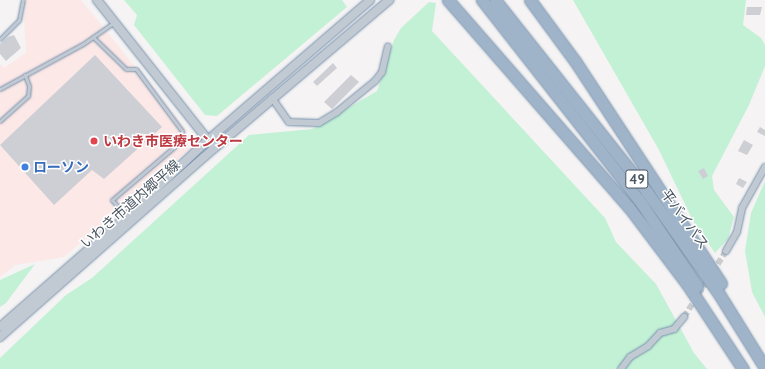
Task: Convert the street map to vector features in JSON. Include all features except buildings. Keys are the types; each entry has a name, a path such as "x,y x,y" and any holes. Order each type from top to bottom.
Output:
{"highway":[{"path":"448,0 628,206 687,284 744,369"},
{"name":"平バイパス","path":"482,0 639,200 705,298 744,369"},
{"name":"平バイパス","path":"495,0 665,216 719,294 765,368"},
{"path":"530,0 575,61 694,241 765,359"}],"street":[{"path":"98,0 215,148"},
{"name":"いわき市道内郷平線","path":"0,327 127,216 208,140 370,0"},
{"name":"いわき市道内郷平線","path":"0,336 272,98 389,0"},
{"path":"272,98 289,122 319,123 337,112 376,81 382,72 388,47"},
{"path":"726,251 737,232 742,208 765,167"},
{"path":"621,369 630,357 648,346 660,333 674,329 684,318"}],"lane":[{"path":"0,39 19,20 23,0"},
{"path":"0,89 94,37 115,21"},
{"path":"94,37 126,69 136,69 182,131 180,141 112,200 127,216"},
{"path":"0,121 28,96 29,86 25,75"}],"shaded area":[{"name":"いわき市医療センター","path":"26,0 81,0 187,131 189,150 64,257 15,265 0,277 0,64 4,68 26,53 24,17"}],"green space":[{"path":"124,0 342,0 347,7 217,116 205,115 134,25 137,15"},
{"path":"573,0 746,0 743,25 761,38 765,45 765,66 749,105 712,176 714,190 734,217 728,239 715,253 693,221 659,150"},
{"path":"429,2 436,3 432,31 605,218 616,242 656,284 694,353 707,369 0,369 0,358 66,295 92,278 249,135 312,129 377,91 394,40 401,28"},
{"path":"765,181 765,317 752,292 745,251 751,213"},
{"path":"35,264 6,303 0,307 0,280"}],"tunnel":[{"path":"684,317 726,251"}],"place":[{"name":"いわき市医療センター","path":"94,141"},
{"name":"ローソン","path":"25,167"}]}
